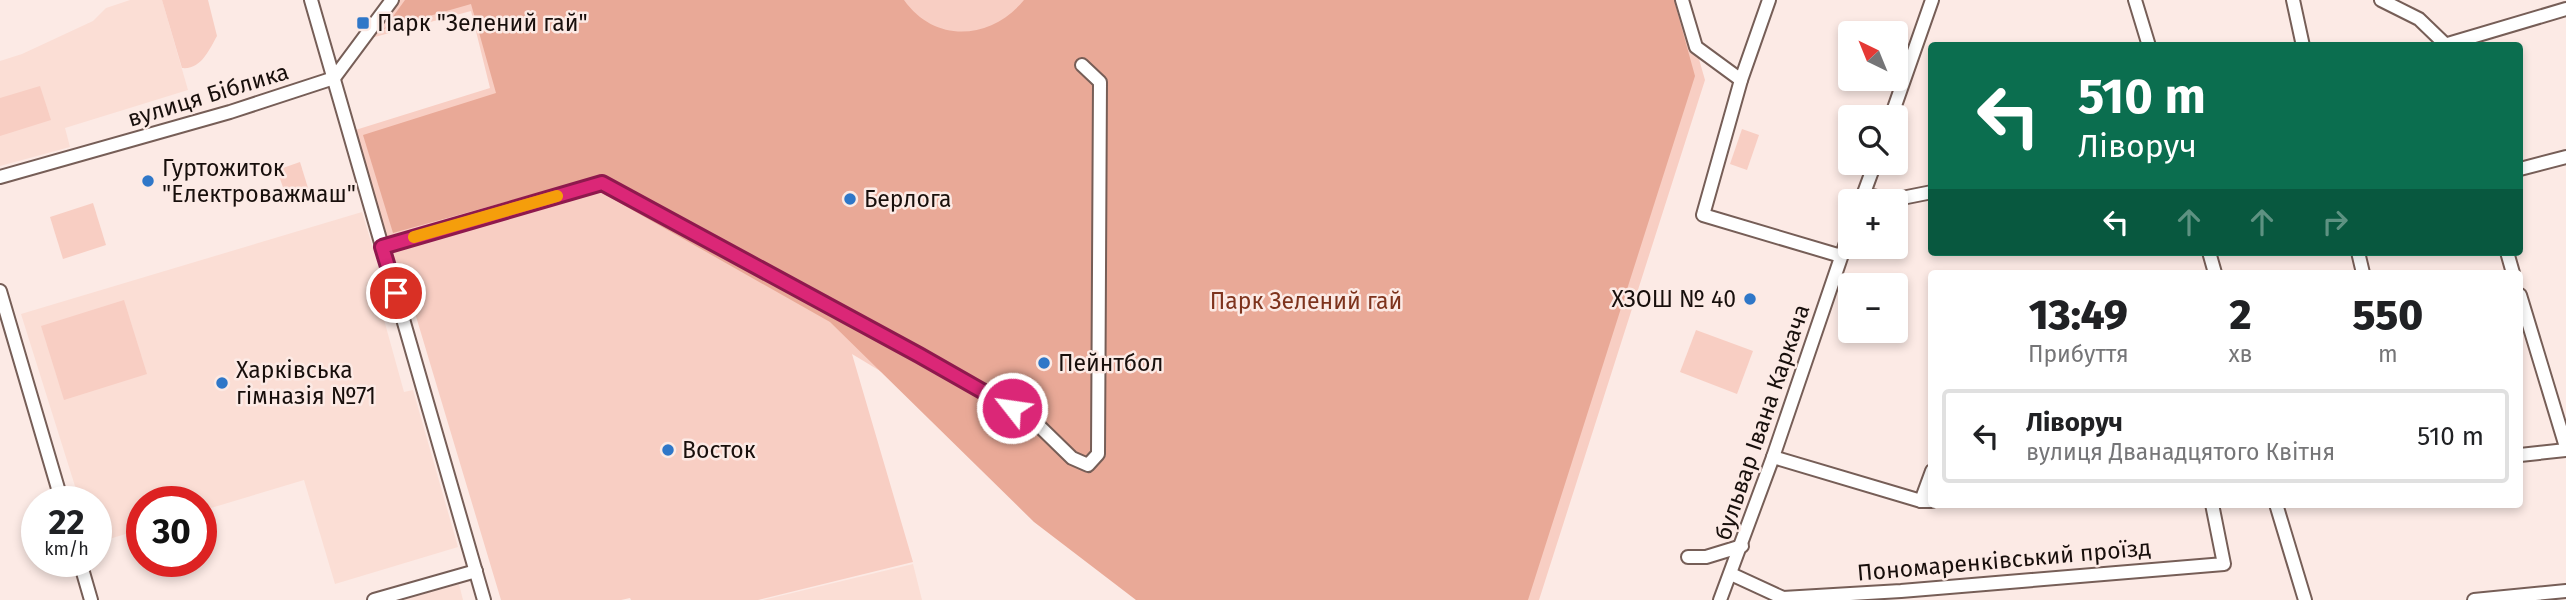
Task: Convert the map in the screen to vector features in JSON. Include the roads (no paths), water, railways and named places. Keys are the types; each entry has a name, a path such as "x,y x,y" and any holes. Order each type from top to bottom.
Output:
{"street":[{"path":"311,0 484,600"},
{"path":"334,78 392,0"},
{"path":"1682,0 1696,47 1741,80"},
{"path":"1769,0 1741,80 1703,215 1838,255"},
{"path":"1895,105 1932,0"},
{"path":"2136,0 2148,42"},
{"path":"2293,0 2302,42"},
{"path":"2381,0 2419,19 2442,42"},
{"path":"2455,42 2566,9"},
{"path":"382,247 602,183 919,355 1034,421 1072,458 1088,465 1098,454 1100,82 1082,65"},
{"name":"вулиця Біблика","path":"0,177 238,110 334,78"},
{"path":"2523,168 2566,157"},
{"path":"1908,197 1928,193"},
{"name":"бульвар Івана Каркача","path":"1720,600 1773,457 1840,259"},
{"path":"0,291 57,486"},
{"path":"2523,305 2566,448 2523,455"},
{"path":"1773,457 1926,501"},
{"name":"Пономаренківський проїзд","path":"1731,574 1783,598 2224,564 2213,508"},
{"path":"2277,508 2305,600"},
{"path":"1688,557 1706,557 1741,546"},
{"path":"374,600 476,571"},
{"path":"84,577 91,600"},
{"path":"2474,600 2566,592"}],"place":[{"name":"Парк \"Зелений гай\"","path":"363,23"},
{"name":"Гуртожиток \"Електроважмаш\"","path":"148,181"},
{"name":"Берлога","path":"850,199"},
{"name":"ХЗОШ № 40","path":"1750,299"},
{"name":"Пейнтбол","path":"1044,363"},
{"name":"Харківська гімназія №71","path":"222,383"},
{"name":"Восток","path":"668,450"}],"park label":[{"name":"Парк Зелений гай","path":"1306,301"}]}
